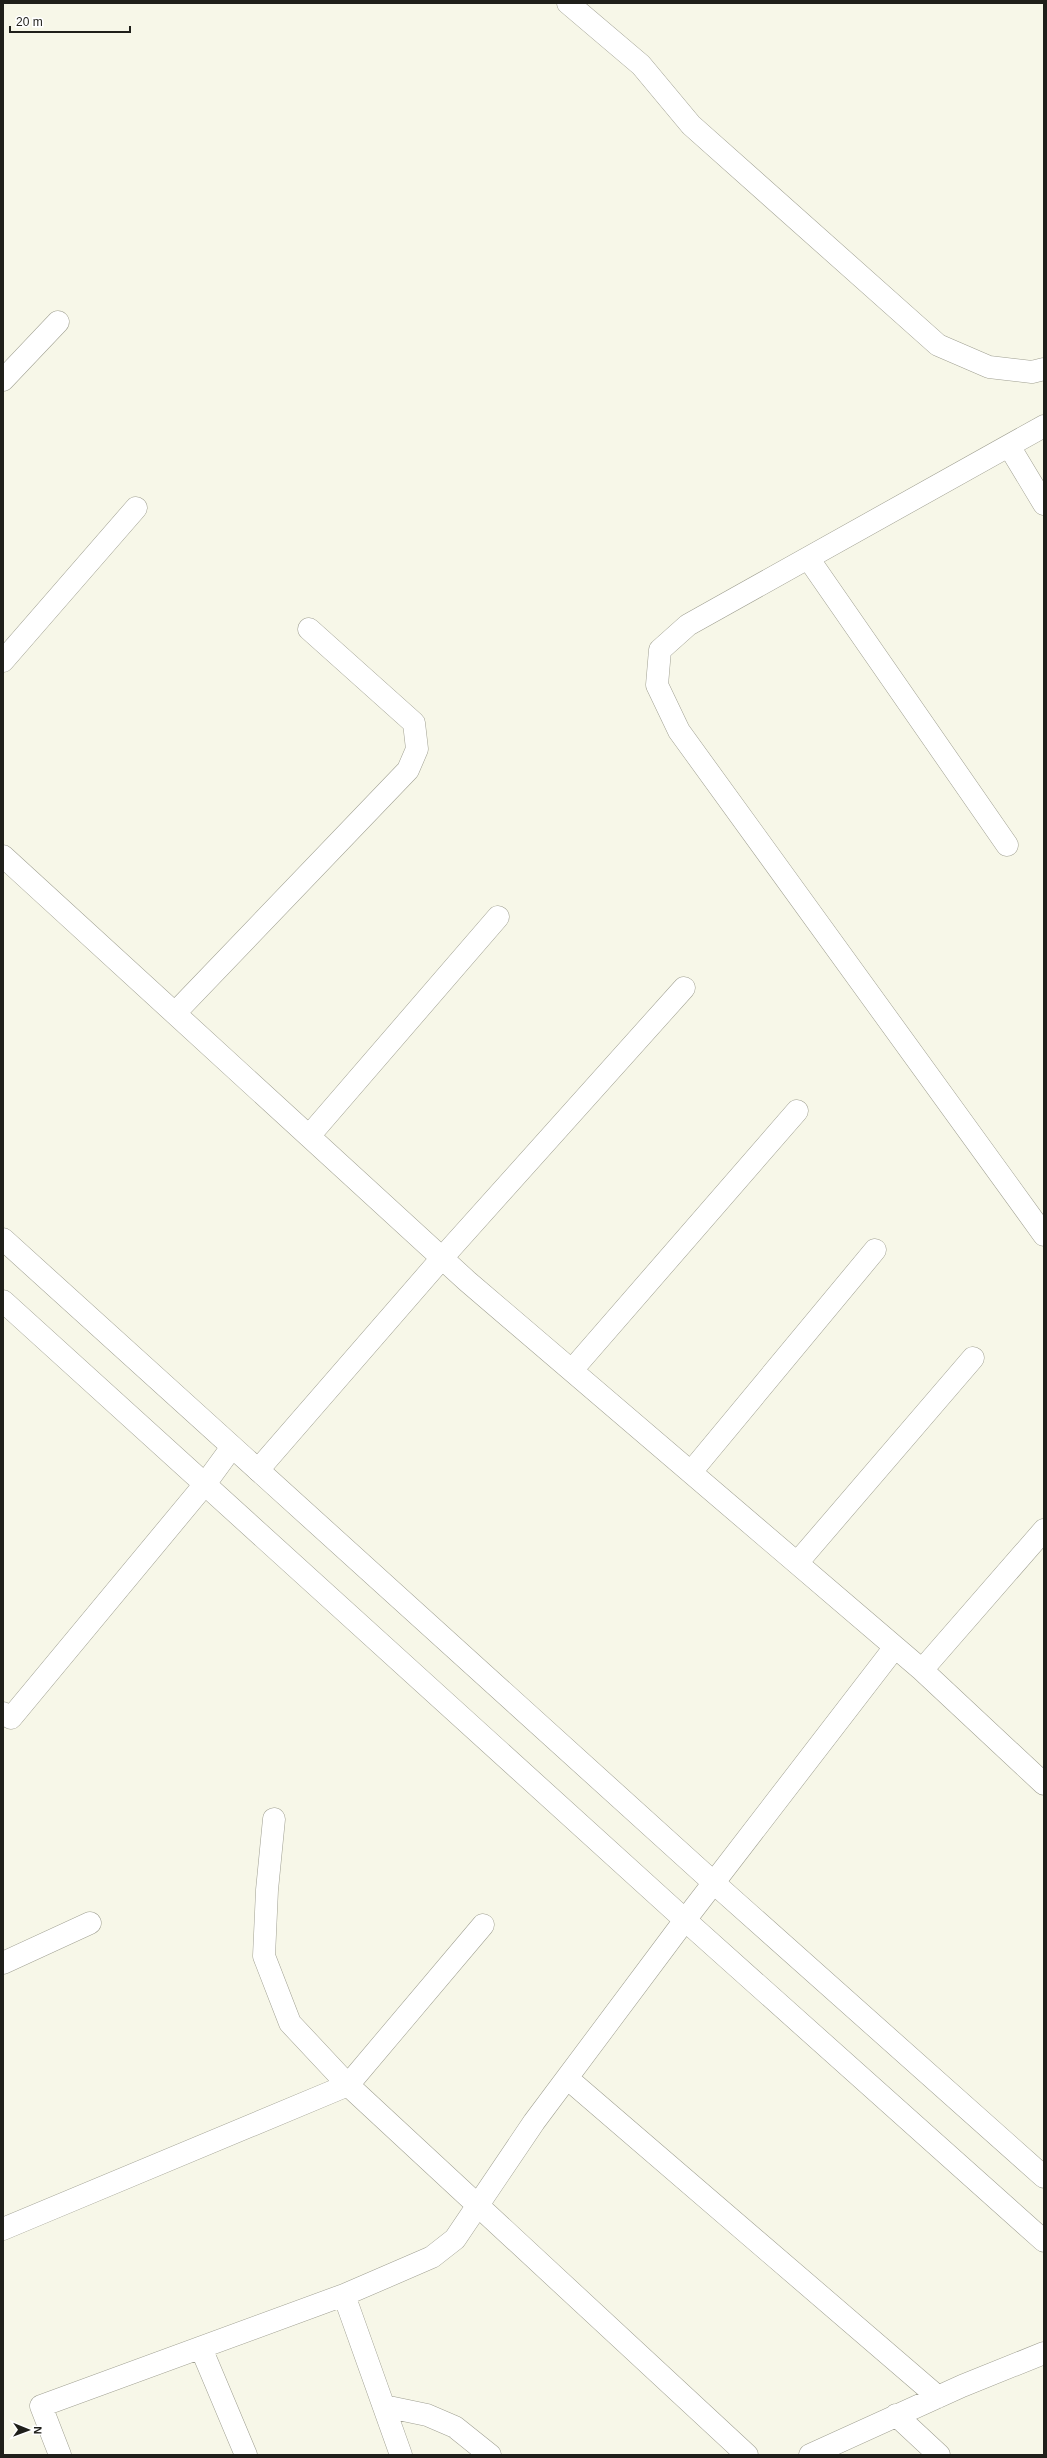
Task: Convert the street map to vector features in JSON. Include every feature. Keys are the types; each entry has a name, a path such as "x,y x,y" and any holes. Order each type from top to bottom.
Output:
{"street":[{"path":"568,3 641,65 691,125 938,345 989,367 1032,372 1044,369"},
{"path":"3,380 58,322"},
{"path":"1044,426 688,625 660,650 657,686 679,731 1044,1235"},
{"path":"1010,446 1044,504"},
{"path":"3,661 136,508"},
{"path":"808,558 1007,845"},
{"path":"175,1013 408,770 417,749 414,723 309,629"},
{"path":"3,856 442,1258 922,1670 1044,1784"},
{"path":"309,1136 498,917"},
{"path":"258,1470 442,1258 684,988"},
{"path":"572,1370 797,1111"},
{"path":"3,1238 714,1883 1044,2177"},
{"path":"691,1472 876,1250"},
{"path":"3,1301 685,1920 1044,2242"},
{"path":"797,1562 973,1358"},
{"path":"3,1713 10,1718 204,1484 232,1447"},
{"path":"922,1670 1044,1530"},
{"path":"60,2455 41,2406 344,2295 432,2257 455,2239 534,2122 685,1920 894,1647"},
{"path":"274,1819 267,1890 264,1956 290,2023 348,2085 747,2455"},
{"path":"3,1963 90,1923"},
{"path":"3,2229 348,2085 483,1925"},
{"path":"567,2078 938,2397"},
{"path":"344,2295 401,2455"},
{"path":"201,2348 246,2455"},
{"path":"810,2455 896,2415 1044,2353"},
{"path":"384,2406 427,2415 455,2427 490,2455"},
{"path":"896,2415 938,2455"}]}
